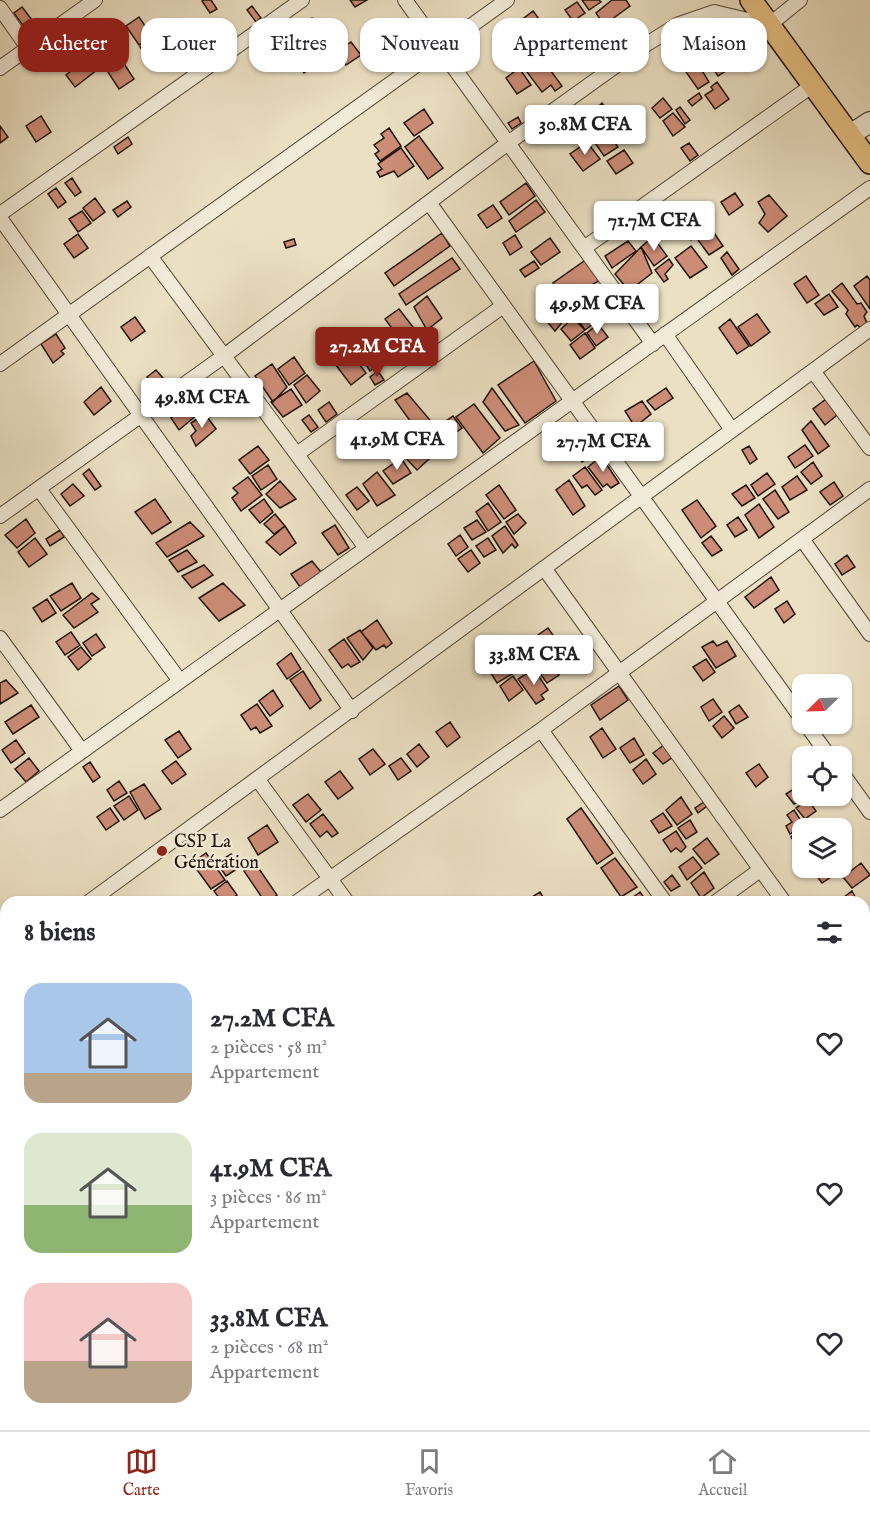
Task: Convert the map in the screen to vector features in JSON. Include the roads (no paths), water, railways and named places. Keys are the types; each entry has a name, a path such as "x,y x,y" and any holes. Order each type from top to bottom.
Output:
{"main road":[{"path":"751,0 870,163"}],"street":[{"path":"70,18 95,0"},
{"path":"0,214 302,0"},
{"path":"405,0 418,18"},
{"path":"480,19 507,0"},
{"path":"705,0 714,12"},
{"path":"0,516 224,356 430,204 508,143 642,47 679,24 714,12 769,25 797,1"},
{"path":"0,8 18,34"},
{"path":"0,68 18,55"},
{"path":"0,364 407,72"},
{"path":"457,72 653,344"},
{"path":"584,248 813,85"},
{"path":"850,135 870,122"},
{"path":"1,806 82,751 870,188"},
{"path":"430,204 792,705"},
{"path":"0,218 352,711"},
{"path":"150,256 366,548"},
{"path":"297,454 504,306"},
{"path":"97,896 870,329"},
{"path":"665,334 732,430"},
{"path":"813,371 870,448"},
{"path":"39,489 180,681"},
{"path":"306,896 619,674 870,489"},
{"path":"802,539 870,634"},
{"path":"544,568 780,896"},
{"path":"0,638 82,751"},
{"path":"541,730 661,896"},
{"path":"258,780 343,896"},
{"path":"852,782 865,794 870,812"},
{"path":"724,896 760,870"}],"place":[{"name":"CSP La Génération","path":"162,851"}]}
